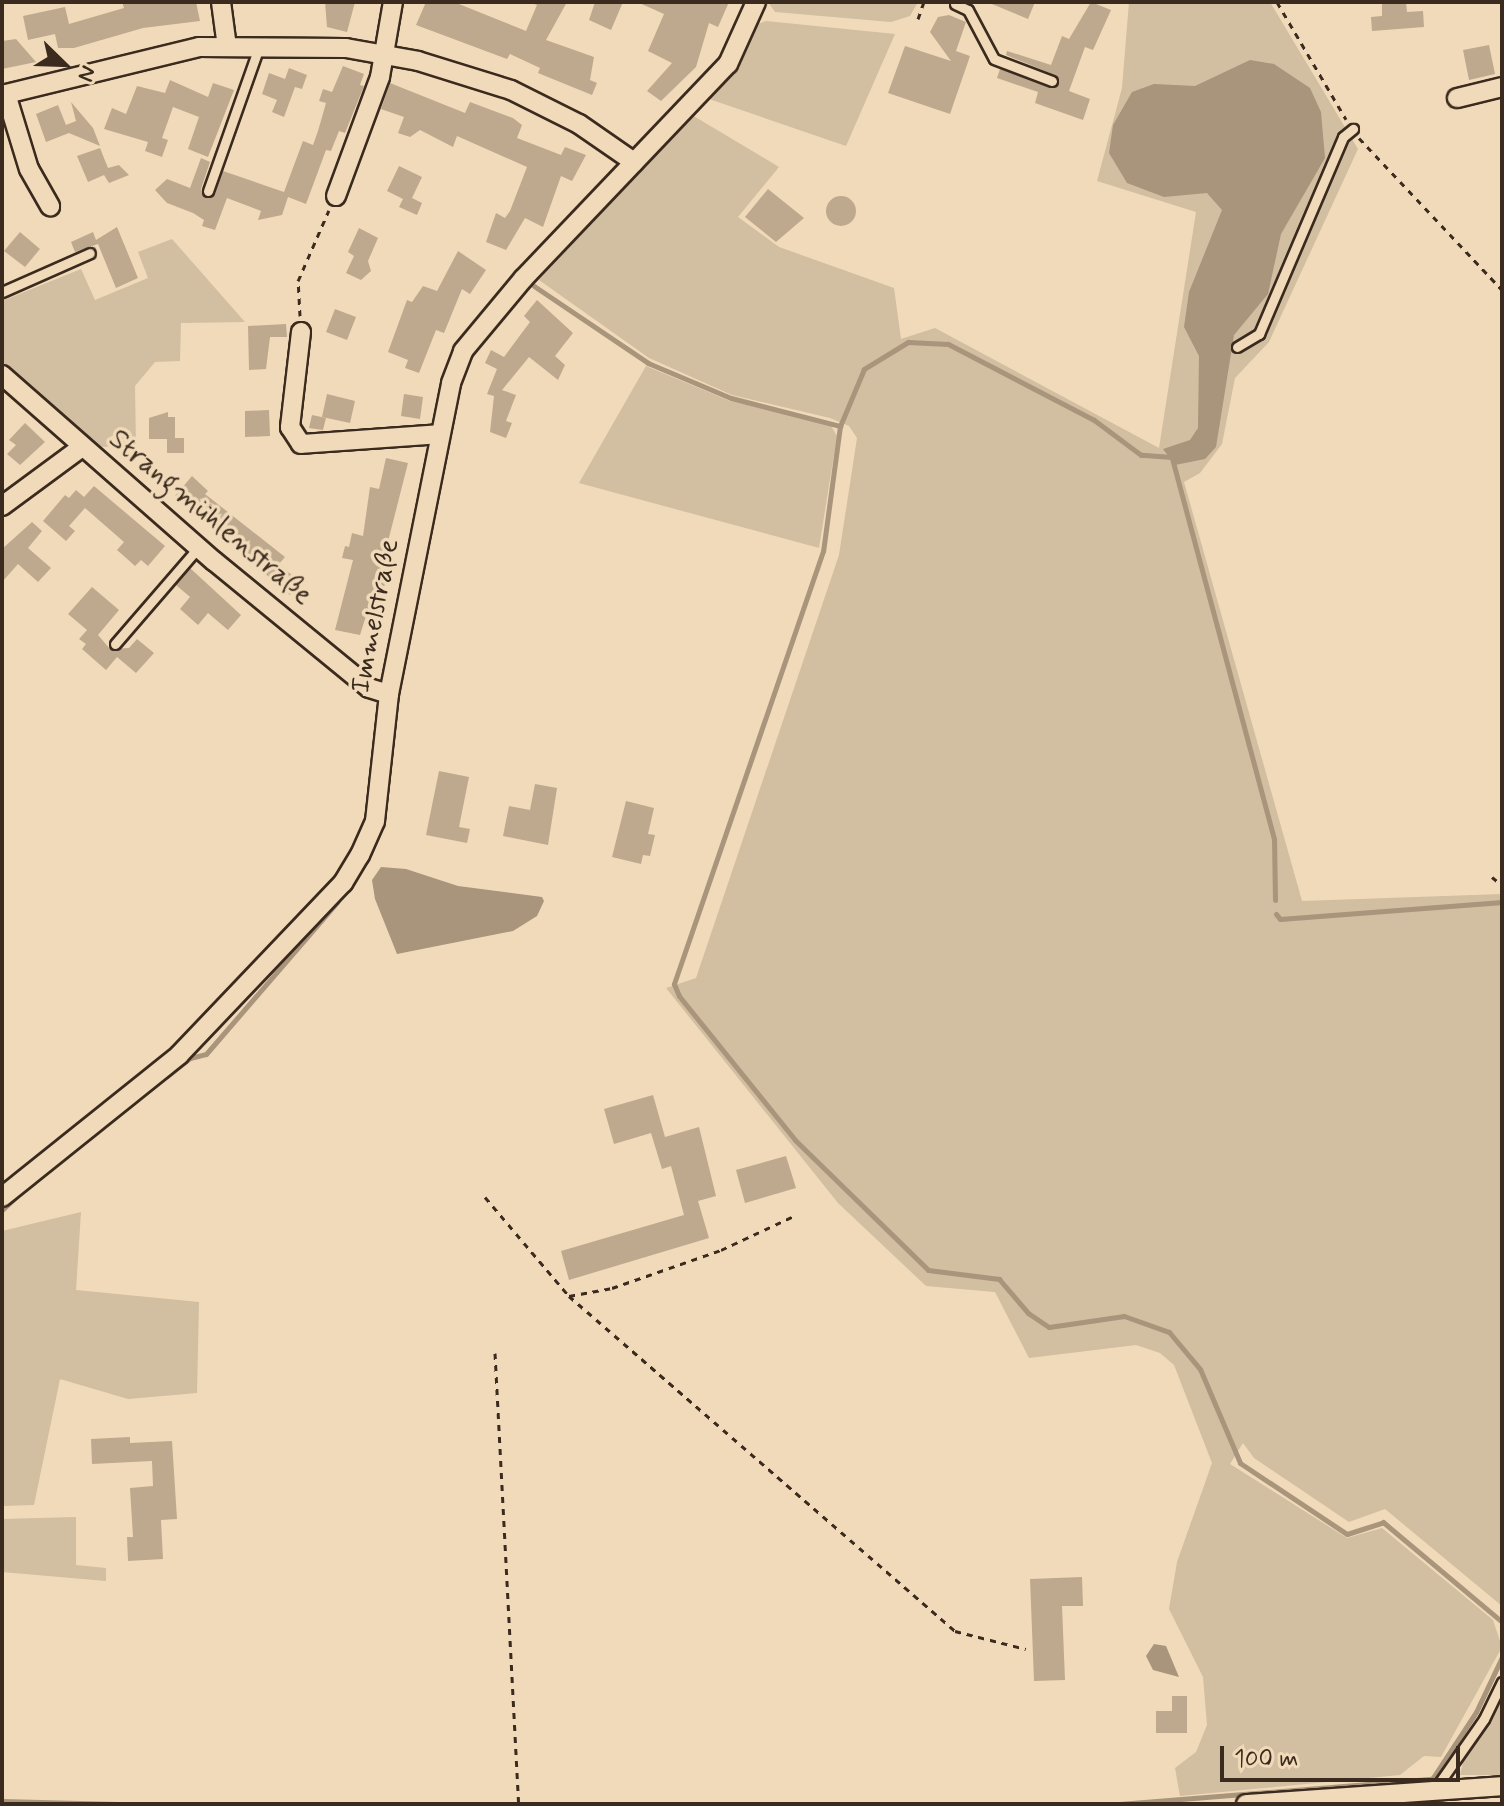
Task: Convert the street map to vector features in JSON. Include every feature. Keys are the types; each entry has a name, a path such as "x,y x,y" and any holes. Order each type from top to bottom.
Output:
{"street":[{"path":"221,2 227,47"},
{"path":"336,196 385,55 393,2"},
{"name":"Immelstraße","path":"2,1197 179,1055 343,883 375,821 389,694 440,434 463,351 634,162 728,64 756,2"},
{"path":"50,206 29,169 4,94 199,47 346,48 385,55 511,90 579,124 634,162"},
{"path":"1457,98 1502,87"},
{"path":"301,332 290,427 301,444 440,434"},
{"name":"Strangmühlenstraße","path":"2,375 198,548 369,688 389,694"},
{"path":"2,506 82,447"},
{"path":"1246,1804 1502,1786"}],"lane":[{"path":"955,4 968,10 994,59 1052,81"},
{"path":"208,191 259,47"},
{"path":"1237,347 1259,334 1343,137 1353,129"},
{"path":"2,292 90,253"},
{"path":"115,644 198,548"},
{"path":"1435,1789 1484,1719 1502,1682"}],"path":[{"path":"918,19 924,2"},
{"path":"1277,2 1353,129 1393,180 1502,290"},
{"path":"301,332 298,281 336,196"},
{"path":"1492,877 1502,885"},
{"path":"485,1197 569,1296 955,1631 1026,1649"},
{"path":"569,1296 612,1288 721,1250 796,1215"},
{"path":"495,1353 519,1804"}],"shaded area":[{"path":"768,2 918,2 910,16 891,22 775,12"},
{"path":"1129,2 1270,2 1358,149 1269,342 1235,378 1222,444 1200,473 1184,482 1302,901 1502,894 1502,1606 1385,1509 1349,1522 1254,1458 1243,1443 1230,1464 1347,1538 1382,1528 1493,1620 1502,1647 1441,1757 1424,1756 1400,1775 1180,1796 1175,1768 1196,1752 1207,1725 1203,1677 1169,1609 1177,1562 1212,1463 1174,1365 1160,1353 1136,1345 1029,1358 995,1292 926,1286 838,1203 666,988 696,978 839,555 857,438 849,426 830,418 732,395 649,358 539,280 692,115 779,167 738,217 779,247 894,288 901,339 935,328 1159,448 1196,212 1097,181 1122,88"},
{"path":"766,21 895,34 846,146 709,99 736,67 755,25"},
{"path":"1250,60 1274,64 1310,88 1321,112 1325,158 1281,234 1268,294 1234,335 1216,447 1205,459 1175,465 1163,449 1190,440 1198,428 1199,356 1184,327 1189,292 1222,210 1207,193 1164,197 1127,183 1109,153 1113,125 1132,92 1154,84 1195,86"},
{"path":"172,239 245,322 181,323 180,361 155,362 135,386 136,446 98,447 2,362 2,301 81,269 95,300 148,278 138,252"},
{"path":"646,366 730,401 830,424 837,436 819,548 579,483"},
{"path":"381,867 406,869 458,886 542,897 544,901 537,916 513,931 397,954 375,899 372,880"},
{"path":"81,1212 76,1290 199,1302 197,1393 128,1399 60,1379 34,1505 2,1506 2,1231"},
{"path":"76,1517 76,1565 106,1568 106,1581 2,1572 2,1519"},
{"path":"1154,1644 1166,1646 1179,1677 1153,1670 1146,1656"},
{"path":"1502,1698 1502,1775 1460,1775 1465,1755"}],"building":[{"path":"122,2 196,2 200,21 143,28 74,48 58,48 55,34 28,40 23,16 65,7 69,24 124,8"},
{"path":"325,2 355,2 347,32 327,27"},
{"path":"426,2 454,2 526,31 537,5 529,2 567,2 546,40 594,57 590,80 597,83 592,95 538,73 540,68 510,54 507,59 416,25"},
{"path":"595,2 623,2 611,30 589,20"},
{"path":"637,2 729,2 718,27 709,23 696,67 661,101 647,91 672,63 648,51 664,14"},
{"path":"987,2 1035,2 1028,19"},
{"path":"1091,2 1111,10 1093,50 1085,47 1069,91 1090,99 1083,120 1035,103 1038,92 997,78 1000,69 1056,87 1057,76 1006,55 1007,51 1051,65 1062,36 1069,39"},
{"path":"1382,2 1406,2 1407,12 1423,11 1424,27 1372,31 1371,17 1382,16"},
{"path":"949,15 966,22 956,51 970,56 950,114 888,93 905,46 951,61 930,32 938,17"},
{"path":"16,39 36,62 2,69 2,41"},
{"path":"1489,45 1495,74 1469,80 1463,50"},
{"path":"343,66 364,74 360,85 364,86 345,133 339,131 331,151 326,150 306,204 288,197 282,215 258,220 261,211 227,198 215,230 202,226 204,220 193,213 167,203 155,190 167,179 190,188 201,158 210,162 201,189 205,198 215,194 223,171 284,192 303,141 313,145 326,103 319,101 323,89 332,92"},
{"path":"289,68 307,75 302,89 295,87 284,117 272,112 277,100 262,94 269,73 285,79"},
{"path":"170,80 208,97 213,83 234,90 208,157 188,149 199,117 173,107 162,138 168,140 162,157 145,151 148,142 104,129 112,108 126,114 137,86 165,93"},
{"path":"390,83 465,113 470,102 513,118 522,125 517,138 561,155 565,147 586,155 572,181 561,176 543,227 525,218 506,250 486,242 496,213 505,218 510,211 527,167 457,136 453,147 420,130 410,137 398,133 404,117 381,109"},
{"path":"71,102 93,128 100,146 69,133 46,142 36,114 58,105 66,125 76,121"},
{"path":"100,148 108,168 119,165 129,175 109,183 104,175 88,182 77,156"},
{"path":"399,166 422,177 412,198 422,203 417,215 399,207 403,199 387,191"},
{"path":"768,189 804,218 776,242 745,217"},
{"path":"841,196 847,197 855,205 855,217 847,225 841,226 835,225 827,217 826,211 827,205 835,197"},
{"path":"117,227 138,278 116,288 98,244 75,252 71,242 93,232 96,240"},
{"path":"359,228 378,238 368,261 371,271 361,280 346,273 354,256 348,252"},
{"path":"20,232 40,249 25,267 4,251"},
{"path":"458,251 486,270 470,294 462,289 444,333 436,330 419,373 405,368 408,360 388,352 407,300 412,302 423,286 437,291"},
{"path":"537,300 573,333 555,356 565,365 558,380 529,357 502,390 516,395 506,421 512,423 506,438 490,432 494,396 487,394 497,369 485,363 491,350 504,357 530,322 524,316"},
{"path":"335,309 356,317 347,340 326,332"},
{"path":"286,324 287,337 270,337 266,369 249,370 248,326"},
{"path":"327,394 355,401 350,423 322,417"},
{"path":"404,394 423,397 420,419 401,416"},
{"path":"269,410 270,436 245,437 245,411"},
{"path":"168,412 168,417 175,417 175,438 184,438 184,453 167,453 167,439 149,439 149,418"},
{"path":"312,415 326,418 323,430 309,428"},
{"path":"25,423 45,442 20,465 7,454 16,445 9,440"},
{"path":"386,458 408,463 380,573 387,573 381,602 371,600 360,635 335,630 353,560 342,558 345,546 349,547 352,533 363,536 370,487 379,489"},
{"path":"192,476 208,491 205,494 285,557 279,564 301,583 290,595 175,496"},
{"path":"94,486 165,546 148,566 141,560 135,566 117,550 124,542 85,508 69,526 75,531 66,541 43,521 65,495 69,498 76,490 84,497"},
{"path":"32,522 42,531 28,548 51,568 38,582 18,564 2,582 2,549"},
{"path":"190,568 241,615 228,630 208,613 198,625 180,609 190,597 176,585"},
{"path":"92,587 119,610 98,635 110,649 129,648 137,639 154,653 136,673 117,657 106,670 82,649 86,644 79,639 87,630 68,614"},
{"path":"439,771 469,777 459,827 470,829 467,843 426,835"},
{"path":"535,784 557,788 548,845 503,836 509,806 530,810"},
{"path":"626,801 654,808 648,834 655,835 650,856 643,855 641,864 612,857"},
{"path":"653,1095 665,1137 699,1127 716,1196 698,1201 709,1238 569,1280 561,1251 684,1215 671,1166 662,1169 651,1133 614,1144 604,1109"},
{"path":"786,1156 796,1188 745,1203 736,1170"},
{"path":"130,1437 130,1443 172,1441 177,1519 161,1520 163,1559 128,1561 127,1537 133,1537 130,1488 153,1486 152,1461 92,1464 91,1439"},
{"path":"1082,1577 1083,1606 1062,1606 1065,1680 1034,1681 1030,1579"},
{"path":"1172,1696 1187,1696 1187,1733 1156,1733 1156,1711 1172,1711"}],"waterway":[{"path":"534,286 648,363 731,398 840,426"},
{"path":"1275,900 1274,839 1172,457 1141,455 1094,420 948,344 908,342 864,369 840,426 823,551 674,984 679,996 795,1140 928,1270 999,1279 1028,1313 1049,1327 1124,1316 1169,1332 1200,1369 1240,1463 1347,1534 1383,1522 1502,1622"},
{"path":"167,1076 190,1058 206,1054 337,902"},
{"path":"1276,914 1280,919 1502,902"},
{"path":"2,1210 16,1197"},
{"path":"1119,1804 1432,1779 1476,1712 1502,1657"},
{"path":"2,1801 118,1804"}]}
